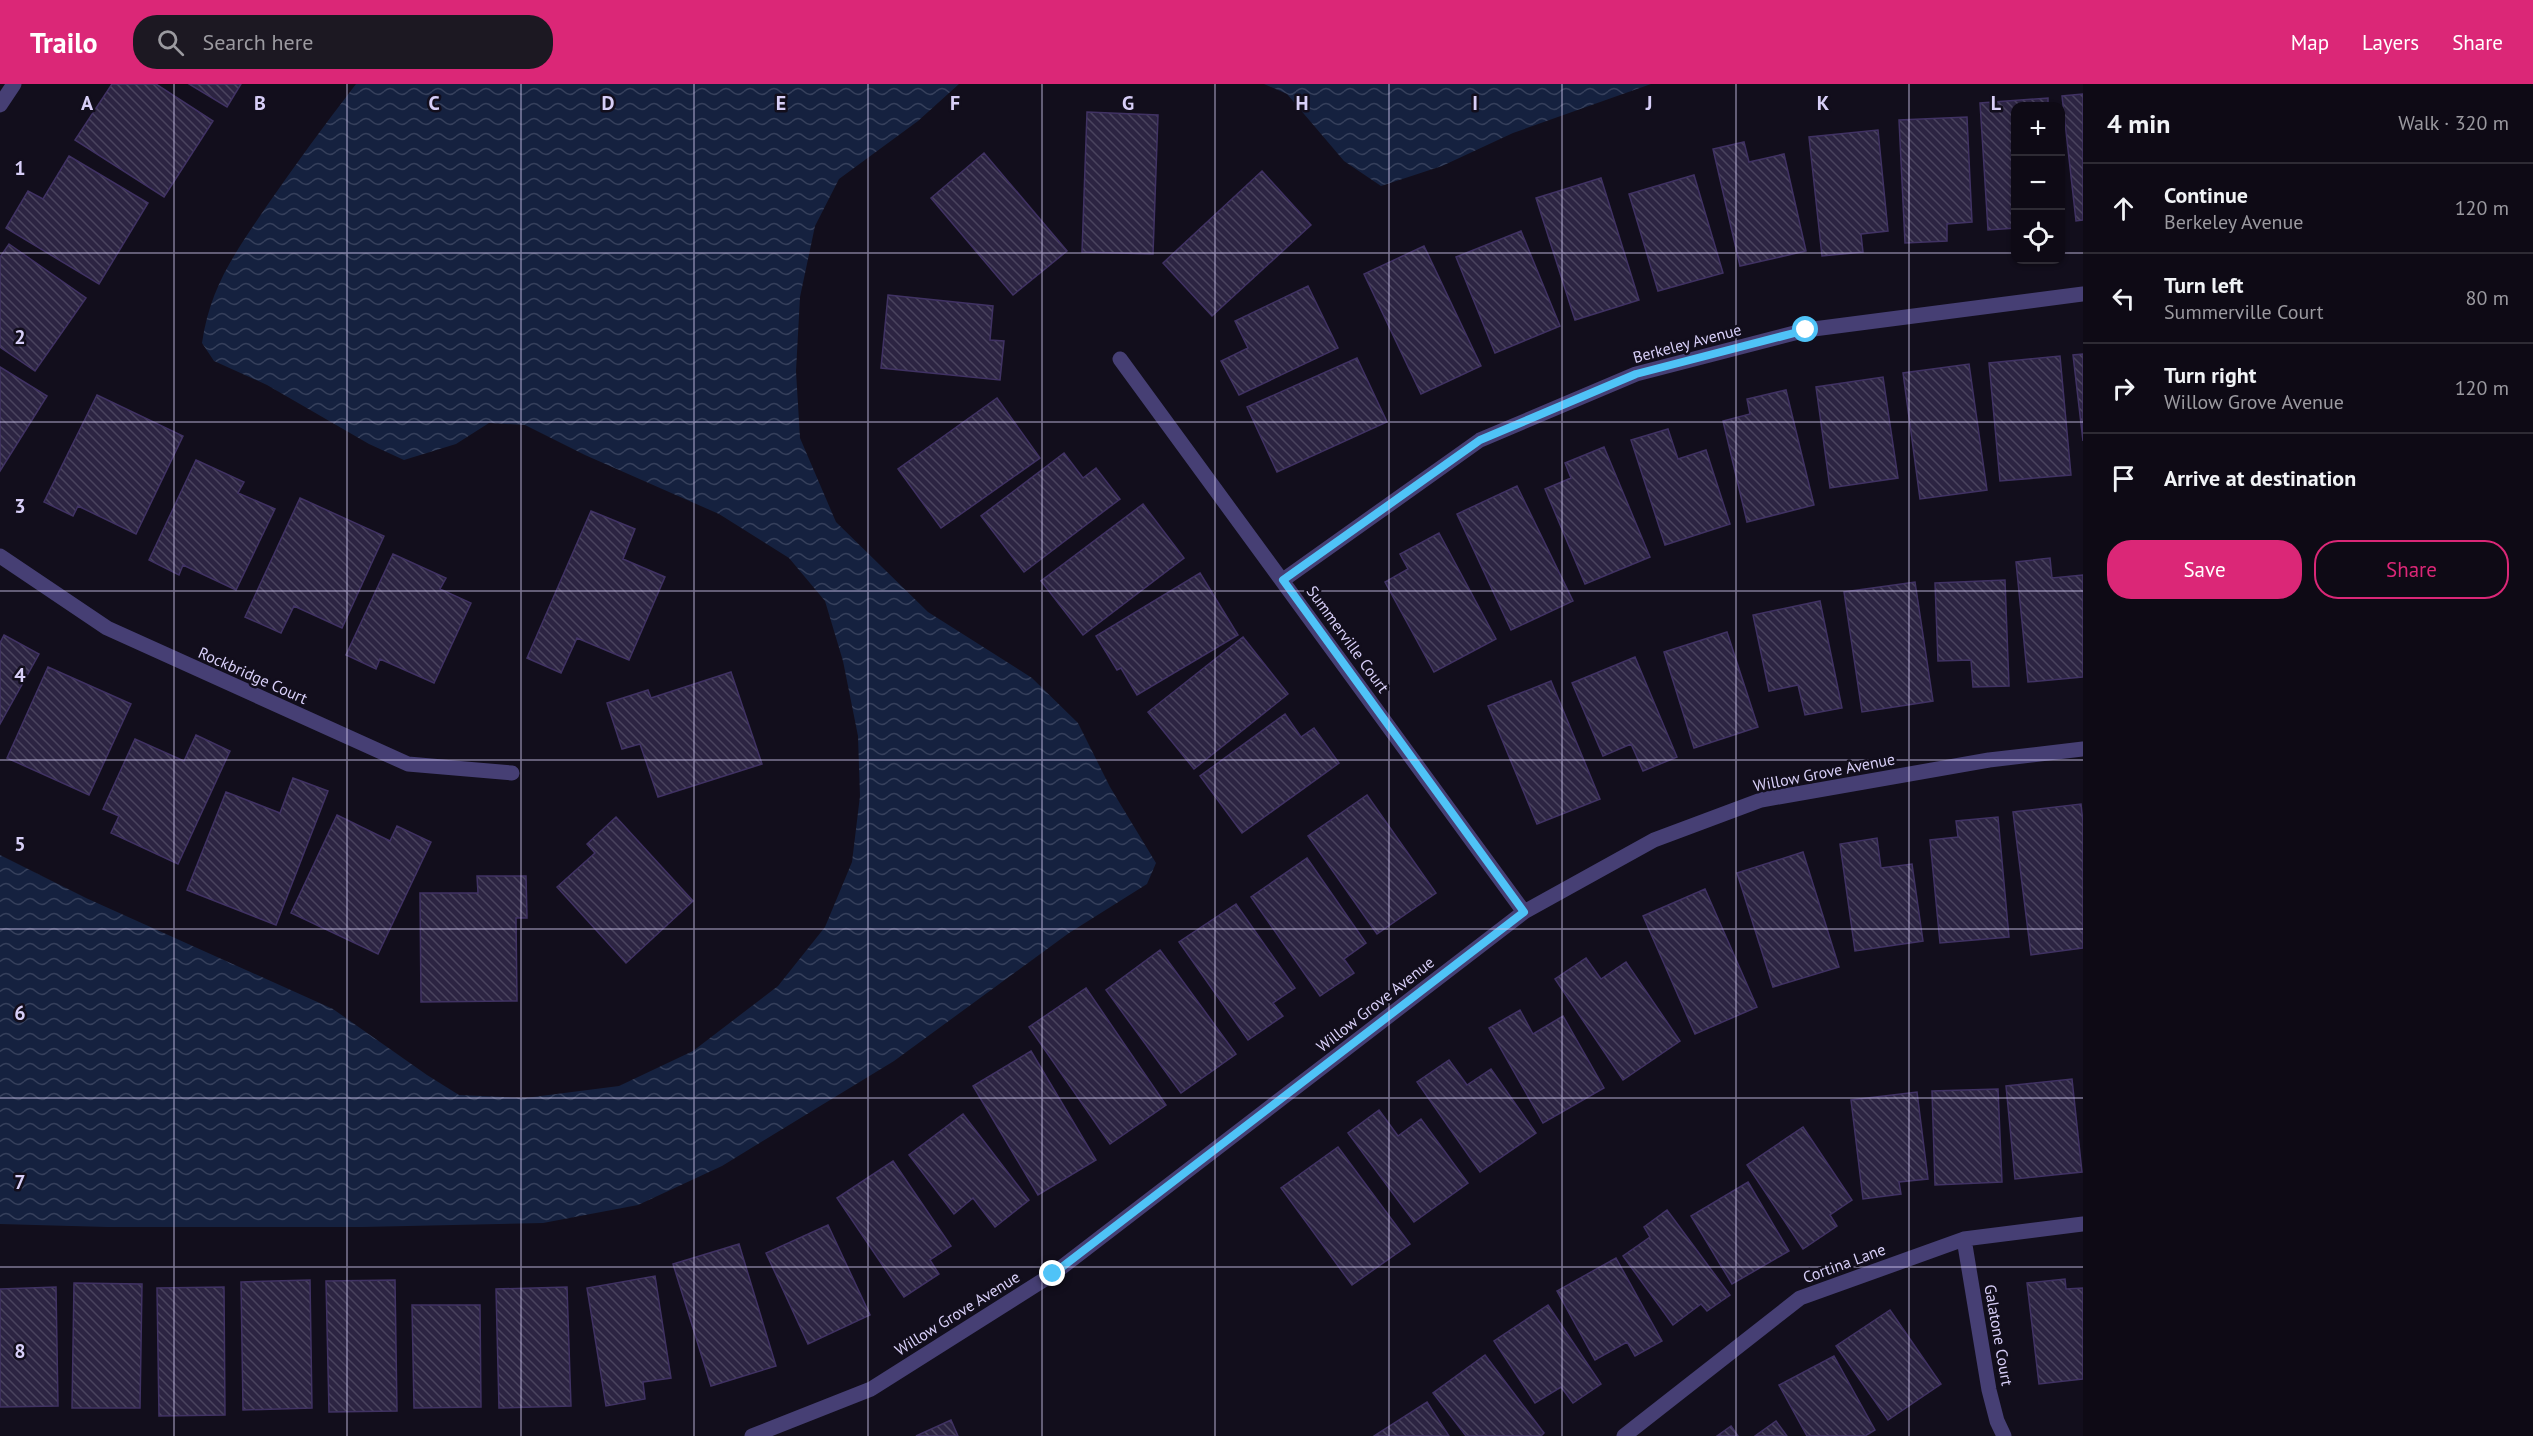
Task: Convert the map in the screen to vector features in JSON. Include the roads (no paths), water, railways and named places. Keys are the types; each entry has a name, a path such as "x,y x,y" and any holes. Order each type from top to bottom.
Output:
{"street":[{"path":"0,105 14,84"},
{"name":"Berkeley Avenue","path":"1283,580 1480,440 1636,374 1806,330 2083,294"},
{"name":"Summerville Court","path":"1120,359 1524,912"},
{"name":"Rockbridge Court","path":"0,556 106,628 408,764 512,773"},
{"name":"Willow Grove Avenue","path":"752,1436 871,1389 1053,1274 1524,912 1654,840 1761,800 1989,760 2083,748"},
{"name":"Cortina Lane","path":"1624,1436 1800,1298 1964,1239 2083,1224"},
{"name":"Galatone Court","path":"1964,1239 1989,1390 1997,1421 2004,1436"}],"water":[{"path":"356,84 959,84 918,121 839,179 815,226 800,297 796,371 800,438 836,522 928,612 1032,678 1078,723 1110,787 1156,863 1147,884 1069,933 894,1061 722,1166 638,1205 543,1223 362,1227 108,1227 0,1224 0,855 86,898 333,1009 459,1095 525,1098 619,1086 693,1051 778,986 825,927 852,862 860,796 858,736 843,661 825,601 789,558 719,514 585,455 525,425 489,423 456,444 404,460 369,444 267,385 214,361 202,343 211,305 234,255 288,176"},
{"path":"1264,84 1651,84 1513,133 1442,166 1381,186 1344,161 1287,94"}]}
